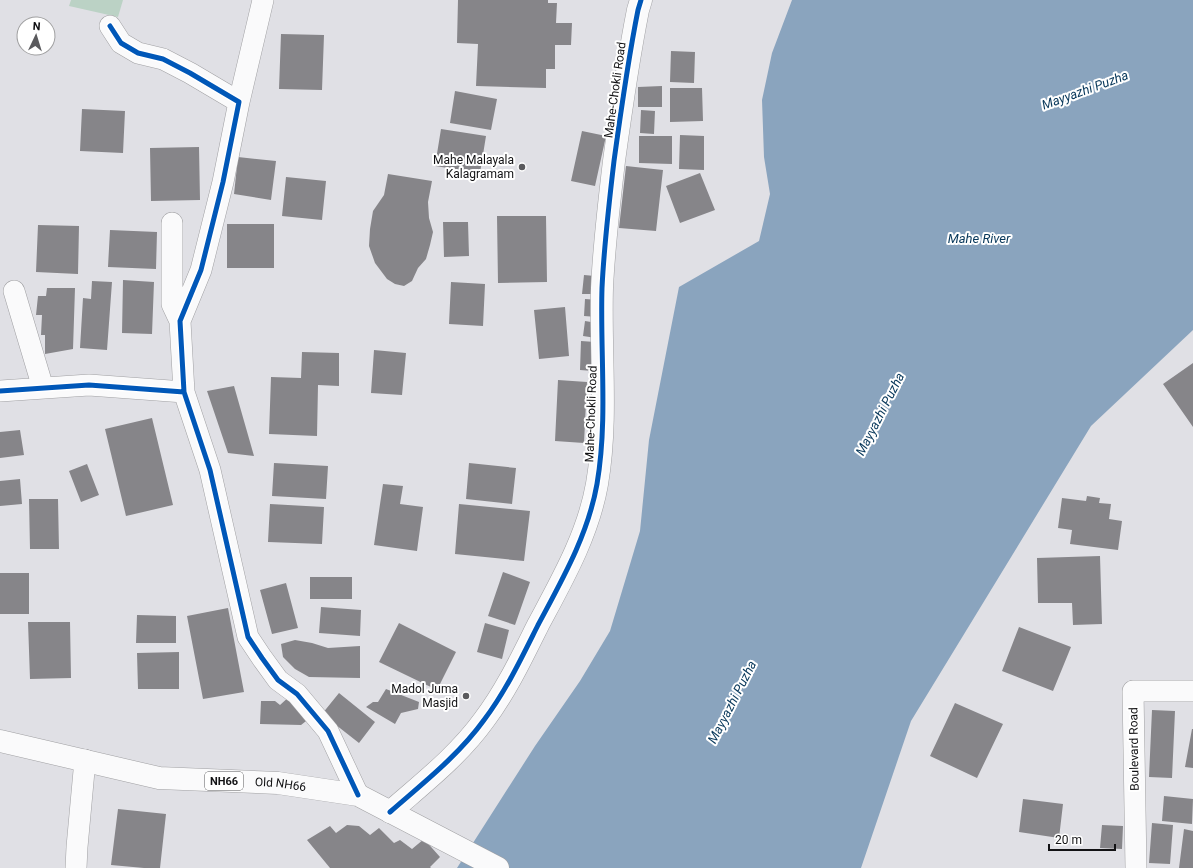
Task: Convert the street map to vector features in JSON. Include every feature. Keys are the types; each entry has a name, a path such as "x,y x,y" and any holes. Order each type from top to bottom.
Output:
{"street":[{"path":"180,321 202,270 263,0"},
{"name":"Mahe-Chokli Road","path":"390,812 442,767 463,746 484,720 505,687 557,589 589,518 597,485 602,447 602,287 608,209 626,72 641,0"},
{"path":"110,26 121,43 138,53 162,59 183,69 239,102"},
{"path":"172,223 172,304 180,321 184,392 210,470 248,637 278,680 297,694 328,731 358,795"},
{"path":"14,291 43,388"},
{"path":"0,391 89,385 184,392"},
{"name":"Boulevard Road","path":"1136,868 1133,691 1193,691"},
{"name":"Old NH66","path":"0,741 159,778 278,783 358,795 498,868"},
{"path":"76,868 85,760"}],"green space":[{"path":"71,0 123,0 118,17 69,6"}],"water":[{"name":"Mahe River","path":"792,0 1193,0 1193,330 1091,426 911,721 861,868 457,868 535,746 580,681 610,631 640,531 649,440 679,287 759,241 770,194 764,157 762,100 772,53"}],"building":[{"path":"458,0 548,0 548,3 557,3 556,23 572,23 571,45 555,45 555,69 546,69 546,88 476,86 478,44 457,43"},
{"path":"281,34 324,35 322,90 279,89"},
{"path":"671,51 695,52 694,83 670,82"},
{"path":"662,86 662,107 638,107 638,87"},
{"path":"670,88 702,88 703,121 670,122"},
{"path":"455,91 497,99 491,130 450,123"},
{"path":"82,109 125,111 123,153 80,151"},
{"path":"641,110 655,111 654,134 640,133"},
{"path":"441,129 486,136 480,173 435,166"},
{"path":"582,131 606,136 595,186 571,181"},
{"path":"680,135 704,136 704,170 679,169"},
{"path":"639,136 672,136 672,164 639,163"},
{"path":"199,147 200,200 151,201 150,148"},
{"path":"238,157 276,161 271,200 234,194"},
{"path":"626,166 663,170 656,231 619,228"},
{"path":"700,173 715,210 680,223 666,186"},
{"path":"388,174 432,181 428,202 429,218 433,232 430,245 426,259 418,268 412,281 404,286 395,284 387,279 375,263 369,246 373,211 384,195"},
{"path":"286,177 326,181 322,220 282,216"},
{"path":"497,216 546,216 547,282 498,283"},
{"path":"443,222 468,222 469,256 444,257"},
{"path":"227,224 274,224 274,268 227,268"},
{"path":"38,225 79,226 78,274 36,272"},
{"path":"110,230 157,232 156,269 108,267"},
{"path":"584,275 595,276 594,294 582,294"},
{"path":"123,280 154,282 152,334 122,333"},
{"path":"92,281 112,282 107,350 80,348 83,298 91,299"},
{"path":"451,282 485,284 483,326 449,324"},
{"path":"47,288 75,288 73,349 45,354 45,335 41,335 42,315 36,315 38,296 46,296"},
{"path":"585,299 599,300 597,317 584,316"},
{"path":"565,307 569,356 539,359 534,310"},
{"path":"585,321 597,323 596,338 583,336"},
{"path":"581,341 595,342 593,371 580,370"},
{"path":"374,350 406,353 402,395 371,393"},
{"path":"302,352 339,353 339,386 318,385 317,436 269,434 271,377 301,378"},
{"path":"1193,363 1193,427 1163,384"},
{"path":"558,380 587,382 584,443 555,441"},
{"path":"234,386 254,456 228,453 207,391"},
{"path":"152,418 173,505 126,516 105,429"},
{"path":"20,430 24,455 0,458 0,432"},
{"path":"274,463 328,466 326,499 272,496"},
{"path":"469,463 516,468 512,504 466,499"},
{"path":"87,464 99,495 81,502 69,471"},
{"path":"20,479 22,504 0,506 0,481"},
{"path":"383,484 403,486 400,504 423,507 417,551 374,545"},
{"path":"1087,496 1100,498 1099,503 1111,504 1109,519 1122,521 1118,550 1070,544 1072,530 1058,528 1062,498 1086,501"},
{"path":"29,499 58,499 59,549 30,549"},
{"path":"270,504 324,507 322,544 268,542"},
{"path":"459,504 530,511 524,561 455,554"},
{"path":"1100,556 1102,624 1073,625 1072,603 1038,603 1037,558"},
{"path":"503,572 530,582 515,625 488,616"},
{"path":"0,573 29,573 29,614 0,614"},
{"path":"310,577 352,577 352,599 310,599"},
{"path":"286,583 298,628 272,634 260,590"},
{"path":"321,607 361,610 360,636 319,633"},
{"path":"228,608 244,692 203,699 187,616"},
{"path":"137,615 176,616 176,643 136,643"},
{"path":"28,622 70,622 71,678 30,679"},
{"path":"399,623 456,652 437,690 379,662"},
{"path":"485,623 509,630 502,659 477,652"},
{"path":"1019,627 1071,647 1053,691 1002,671"},
{"path":"295,640 328,648 360,646 360,678 309,677 295,669 283,657 281,644"},
{"path":"179,652 179,689 138,689 137,653"},
{"path":"386,689 419,702 418,709 401,713 395,724 366,707 373,702 378,702"},
{"path":"339,693 375,722 359,743 322,714"},
{"path":"291,695 310,718 301,725 260,724 261,701 275,701 280,705"},
{"path":"955,703 1003,724 977,778 930,756"},
{"path":"1152,710 1175,711 1172,778 1149,777"},
{"path":"1193,729 1193,768 1185,767"},
{"path":"1164,796 1193,799 1192,824 1162,821"},
{"path":"1023,799 1063,804 1059,838 1019,832"},
{"path":"118,809 166,814 160,868 111,865"},
{"path":"1152,823 1173,825 1170,864 1149,863"},
{"path":"347,825 359,826 370,835 379,828 394,843 400,840 412,849 424,839 440,857 430,867 431,868 330,868 307,840 330,826 336,833"},
{"path":"1102,825 1123,826 1122,849 1100,848"},
{"path":"1184,829 1193,831 1193,868 1179,868"}],"cycle path":[{"path":"390,812 452,757 474,733 492,709 513,674 565,574 581,539 593,503 597,484 602,436 602,288 607,224 625,85 634,29 641,0"},
{"path":"110,26 121,43 138,53 163,59 239,102 223,182 201,270 180,321 184,392"},
{"path":"0,391 89,385 184,392 210,470 248,637 278,680 297,694 328,731 358,795"}],"place":[{"name":"Mahe Malayala Kalagramam","path":"522,167"},
{"name":"Madol Juma Masjid","path":"466,696"}],"water label":[{"name":"Mayyazhi Puzha","path":"1085,90"},
{"name":"Mayyazhi Puzha","path":"880,414"},
{"name":"Mayyazhi Puzha","path":"732,702"}]}
